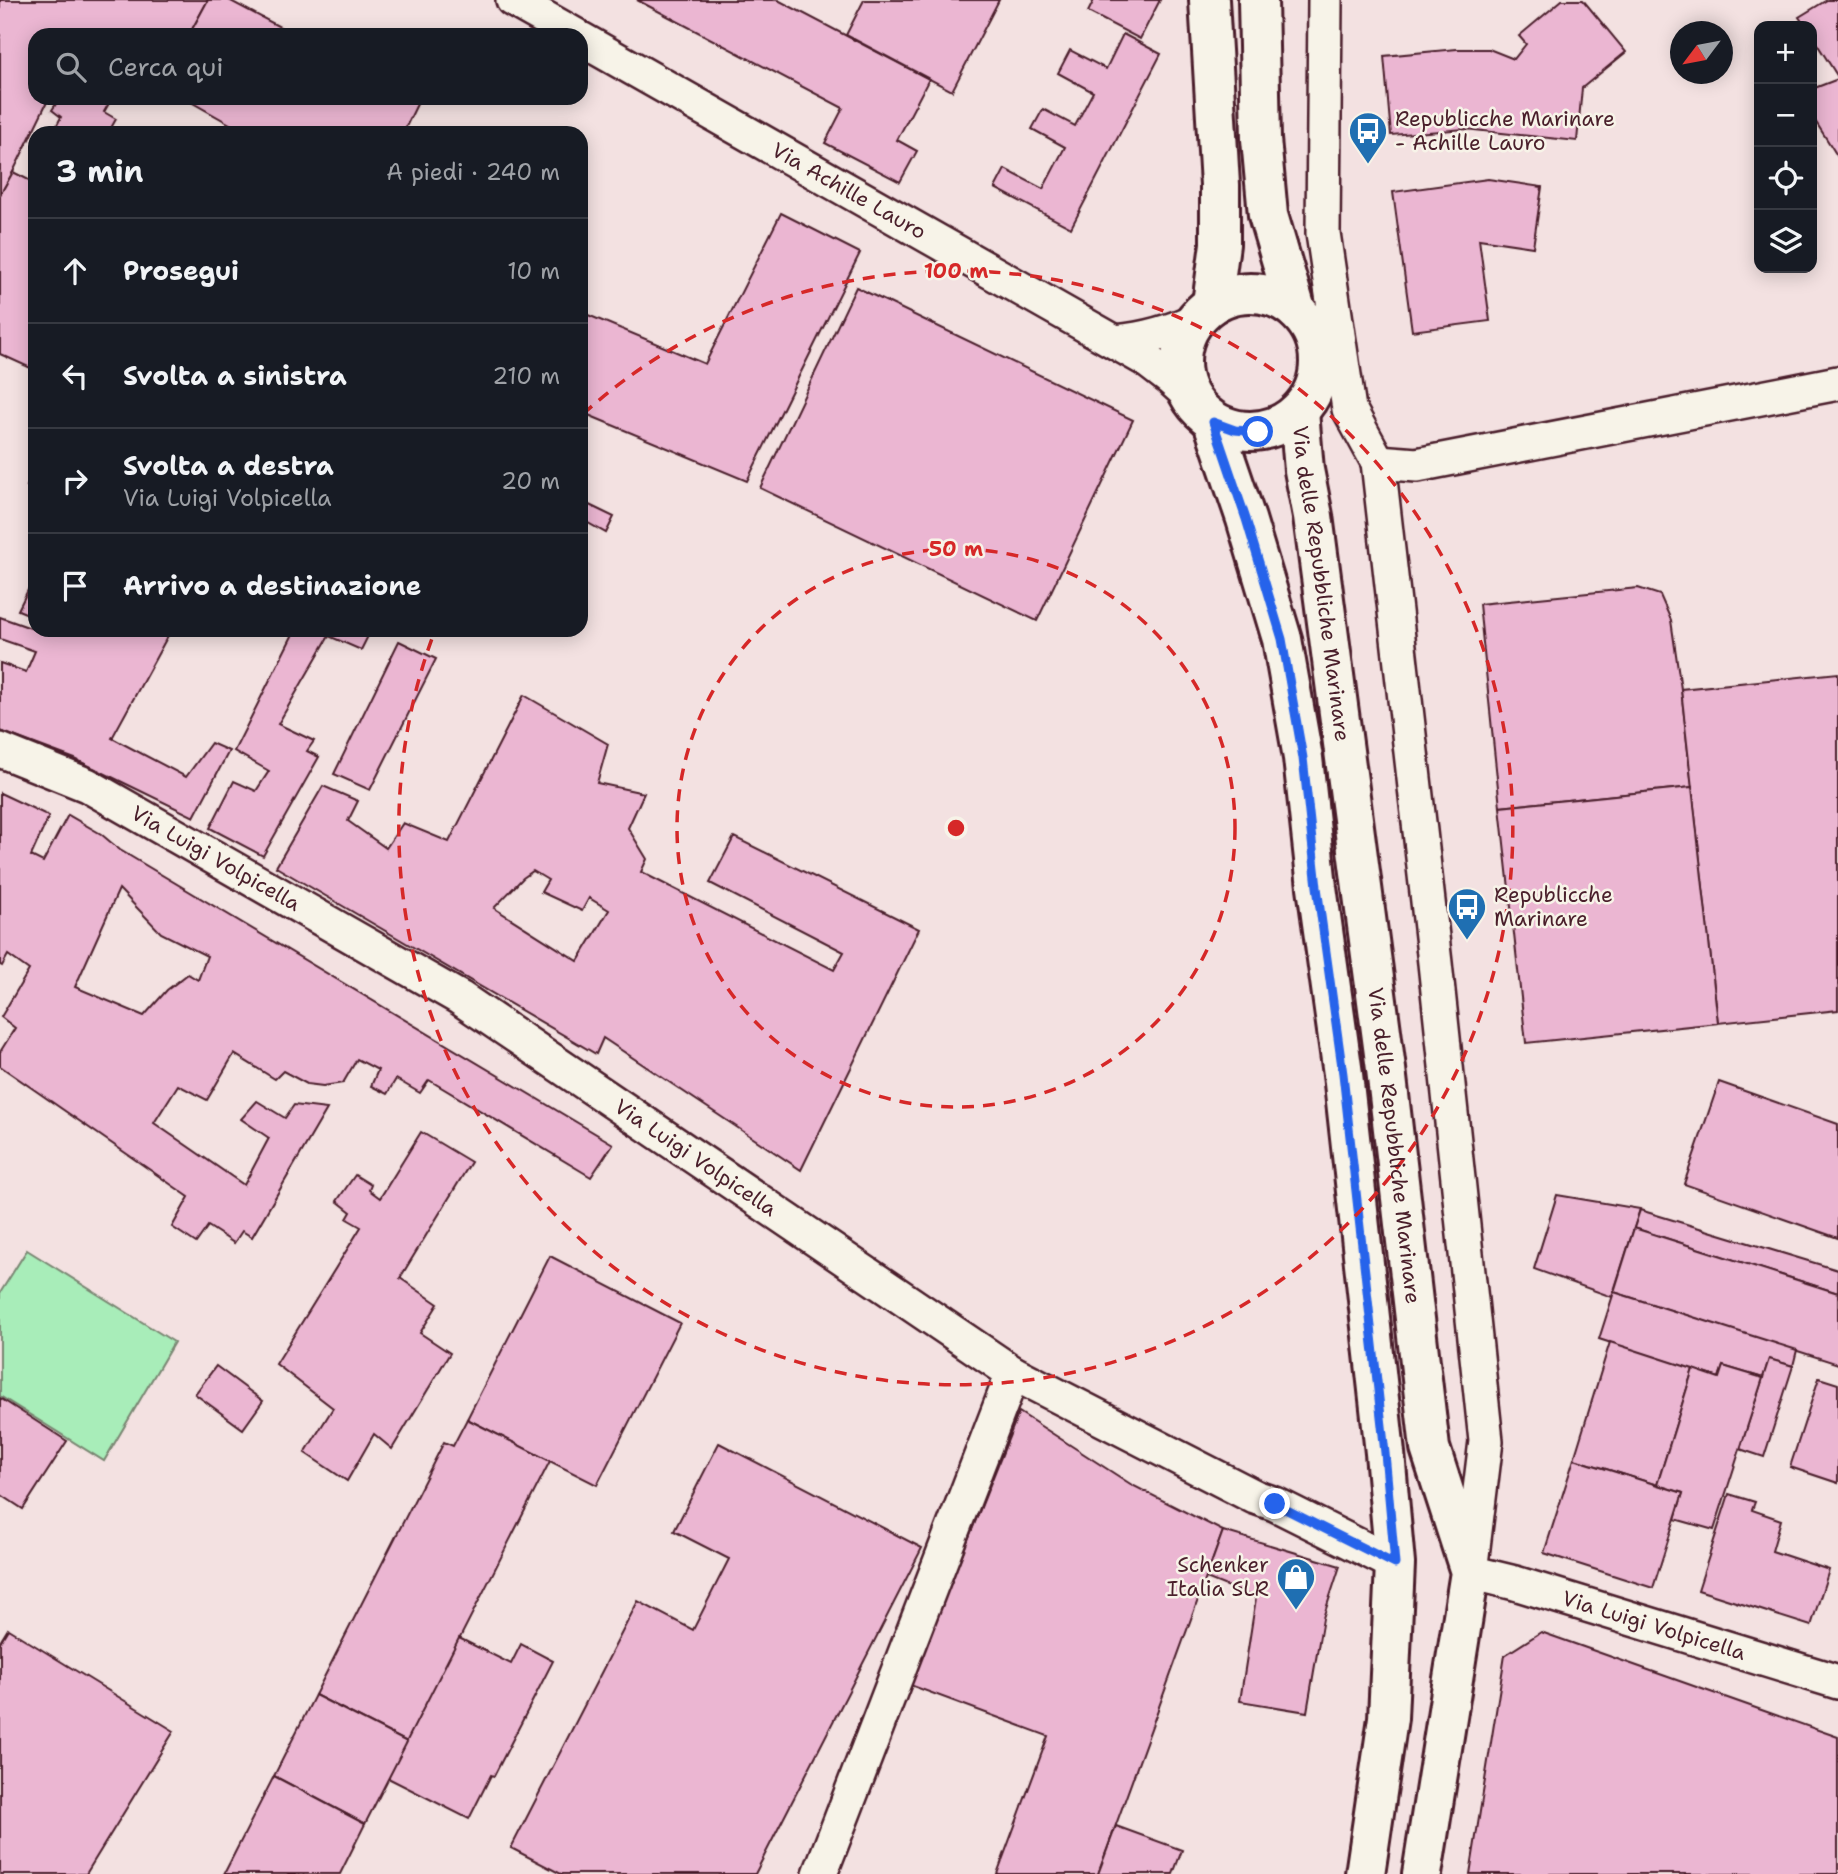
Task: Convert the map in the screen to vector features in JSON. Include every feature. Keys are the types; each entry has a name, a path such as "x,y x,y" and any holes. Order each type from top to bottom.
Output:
{"main road":[{"name":"Via delle Repubbliche Marinare","path":"1209,0 1220,185 1220,244 1203,312 1189,330 1181,352 1182,375 1201,409 1246,519 1282,639 1303,758 1317,887 1343,1074 1395,1564 1388,1718 1365,1874"},
{"name":"Via delle Repubbliche Marinare","path":"1201,409 1235,430 1258,432 1280,425 1299,412 1307,404 1317,384 1320,361 1315,338 1296,310 1268,215 1261,139 1258,0"},
{"path":"1203,312 1232,295 1255,293 1277,298 1296,310"},
{"name":"Via delle Repubbliche Marinare","path":"1299,412 1304,470 1313,516 1386,1069 1430,1448 1470,1572 1422,1874"}],"street":[{"path":"513,0 563,28"},
{"path":"1325,0 1324,233 1349,409 1378,462 1486,1441 1470,1572"},
{"name":"Via Achille Lauro","path":"588,42 1145,359 1171,379 1201,409"},
{"path":"1116,342 1174,330 1203,312"},
{"path":"1378,462 1417,465 1838,383"},
{"name":"Via Luigi Volpicella","path":"0,750 87,785 460,998 1013,1373 1255,1497 1275,1504 1395,1564"},
{"path":"820,1874 1013,1373"},
{"name":"Via Luigi Volpicella","path":"1470,1572 1515,1583 1838,1682"}],"green space":[{"path":"27,1250 174,1342 104,1461 0,1396 0,1293"}],"building":[{"path":"0,0 208,0 193,28 28,28 28,105 46,105 35,126 28,126 28,141 0,195"},
{"path":"208,0 229,0 282,28 193,28"},
{"path":"637,0 778,0 929,79 897,140 917,151 900,182 825,143 843,108"},
{"path":"864,0 999,0 952,91 846,35"},
{"path":"1094,0 1160,0 1140,39 1088,12"},
{"path":"1562,0 1583,0 1626,52 1582,88 1577,141 1465,129 1391,135 1384,56 1457,49 1489,49 1514,59 1526,44 1519,36"},
{"path":"1827,0 1838,0 1838,77 1817,44 1817,21 1802,21 1799,17"},
{"path":"1123,34 1161,54 1071,228 995,188 1005,169 1043,189 1065,147 1032,129 1043,109 1075,126 1093,92 1058,73 1070,50 1106,69"},
{"path":"1838,79 1838,157 1817,124 1817,87"},
{"path":"55,105 108,105 104,112 116,119 112,126 56,126 61,117 52,110"},
{"path":"196,105 417,105 406,126 234,126"},
{"path":"13,172 28,180 28,367 0,354 0,195"},
{"path":"1488,179 1542,187 1533,247 1479,239 1490,321 1412,331 1393,192"},
{"path":"781,213 860,253 747,481 588,415 588,315 705,364"},
{"path":"856,287 1133,420 1037,621 760,488"},
{"path":"588,504 614,517 606,533 588,523"},
{"path":"1638,588 1660,595 1671,620 1692,787 1500,807 1479,604"},
{"path":"28,590 28,614 18,610"},
{"path":"0,617 28,627 28,637 167,637 112,738 186,777 211,743 229,751 194,817 75,759 0,731 0,663 26,672 35,651 0,639"},
{"path":"291,637 328,637 278,724 314,741 307,751 319,757 263,856 210,828 234,781 256,791 269,771 234,751"},
{"path":"331,637 368,637 361,650"},
{"path":"399,641 436,659 370,790 334,774"},
{"path":"1838,673 1838,1010 1718,1023 1681,689"},
{"path":"524,695 608,744 597,783 644,793 628,828 647,859 641,872 834,970 844,952 710,883 734,837 919,929 801,1170 603,1038 596,1054 276,867 323,786 358,801 348,821 386,848 403,823 449,842","holes":["533,871 548,880 541,892 582,911 589,898 609,910 578,961 494,908"]},
{"path":"1692,787 1718,1023 1526,1043 1500,807"},
{"path":"0,793 49,816 31,856 43,862 68,815 101,834 120,850 613,1144 591,1177 429,1080 420,1093 396,1079 387,1094 371,1086 378,1070 357,1059 343,1083 323,1086 307,1084 283,1071 275,1079 234,1054 207,1100 178,1085 154,1123 244,1185 269,1138 241,1119 257,1101 285,1118 294,1105 327,1109 252,1237 242,1231 234,1243 208,1226 196,1243 172,1227 189,1197 0,1066 0,1052 15,1028 1,1017 29,970 8,955 2,966","holes":["119,889 161,933 207,956 198,980 188,974 167,990 144,1016 75,987"]},
{"path":"1719,1082 1838,1124 1838,1238 1684,1184"},
{"path":"421,1132 471,1162 400,1278 438,1304 420,1333 450,1353 392,1449 374,1434 347,1481 305,1453 333,1408 276,1364 361,1227 347,1219 351,1212 337,1201 355,1175 371,1185 369,1190 380,1198"},
{"path":"1557,1195 1640,1209 1612,1297 1534,1269"},
{"path":"1640,1210 1838,1270 1838,1293 1634,1228"},
{"path":"1634,1228 1838,1293 1838,1364 1614,1292"},
{"path":"550,1256 680,1323 597,1485 467,1419"},
{"path":"1614,1292 1797,1350 1793,1366 1769,1359 1763,1378 1723,1366 1719,1378 1599,1339"},
{"path":"1610,1342 1693,1369 1657,1485 1574,1459"},
{"path":"1769,1359 1793,1366 1764,1457 1740,1449"},
{"path":"216,1366 263,1401 243,1429 195,1394"},
{"path":"1723,1366 1763,1378 1714,1530 1675,1519 1683,1493 1657,1485 1693,1369 1719,1378"},
{"path":"1819,1378 1838,1384 1838,1483 1790,1467"},
{"path":"0,1398 67,1441 23,1509 0,1494"},
{"path":"1019,1412 1132,1485 1223,1531 1098,1874 997,1874 1048,1736 910,1685"},
{"path":"467,1419 550,1461 407,1742 315,1695 444,1442 453,1446"},
{"path":"719,1443 922,1548 755,1874 561,1874 511,1848 638,1601 693,1630 729,1559 674,1531"},
{"path":"1574,1459 1683,1493 1653,1588 1544,1553"},
{"path":"1729,1494 1755,1502 1752,1510 1781,1520 1772,1551 1829,1570 1811,1626 1698,1590"},
{"path":"1223,1531 1340,1566 1323,1618 1307,1712 1240,1701 1256,1598 1206,1578"},
{"path":"8,1629 174,1731 86,1874 0,1874 0,1642"},
{"path":"1541,1632 1838,1737 1838,1874 1470,1874 1505,1655"},
{"path":"459,1638 511,1664 521,1644 553,1661 469,1819 388,1778"},
{"path":"315,1695 407,1742 365,1824 274,1776"},
{"path":"274,1776 365,1824 340,1874 224,1874"},
{"path":"1116,1826 1182,1850 1173,1874 1098,1874"}],"place":[{"name":"Republicche Marinare - Achille Lauro","path":"1368,165"},
{"name":"Republicche Marinare","path":"1467,941"},
{"name":"Schenker Italia SLR","path":"1296,1611"}],"route":[{"path":"1258,432 1235,430 1213,422 1282,639 1303,758 1317,887 1343,1074 1395,1564 1275,1504"}]}
